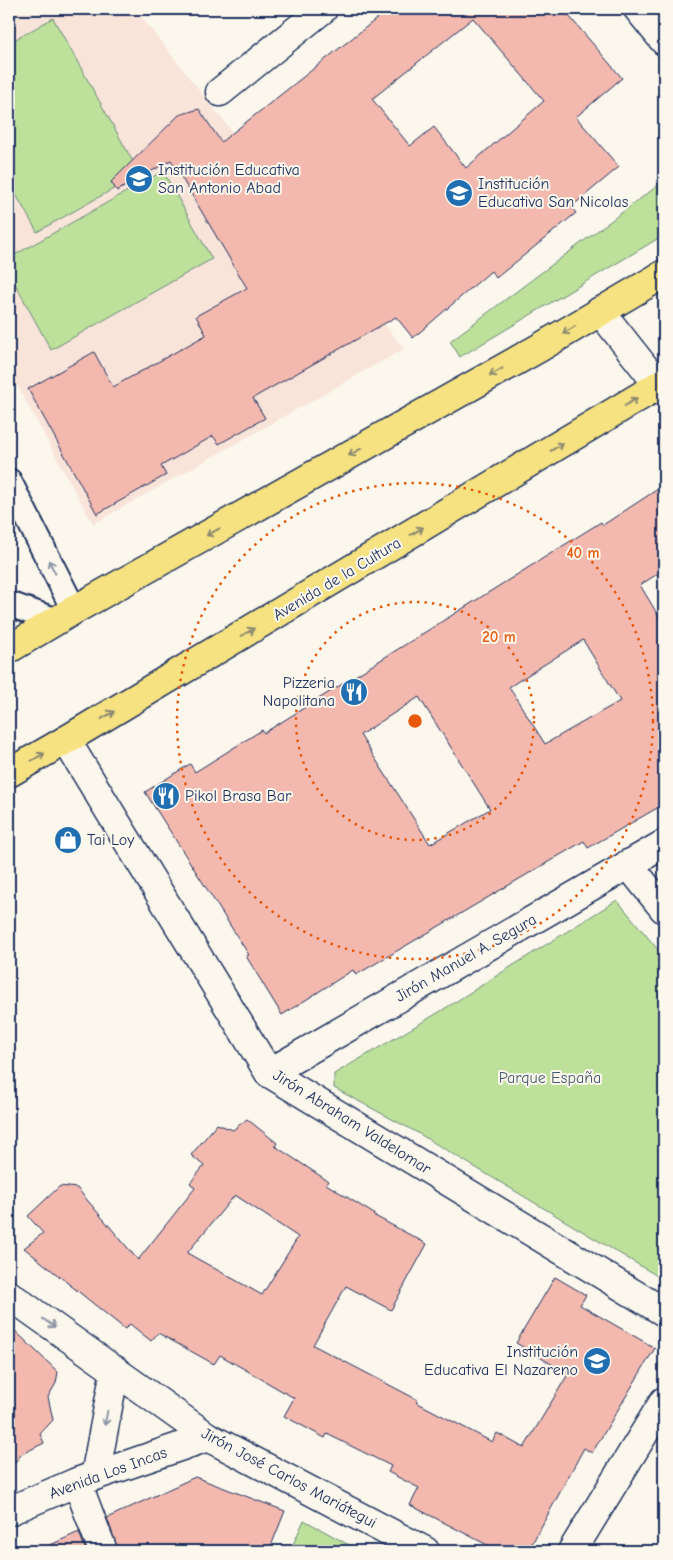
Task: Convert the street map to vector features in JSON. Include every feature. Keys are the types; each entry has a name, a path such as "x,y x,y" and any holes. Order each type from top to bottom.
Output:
{"highway":[{"path":"9,649 539,348 664,274"},
{"name":"Avenida de la Cultura","path":"9,773 662,386"}],"street":[{"path":"220,92 323,9"},
{"path":"638,9 664,41"},
{"path":"600,311 662,386"},
{"name":"Jirón Abraham Valdelomar","path":"66,740 268,1073 664,1312"},
{"name":"Jirón Manuel A. Segura","path":"268,1073 664,844"},
{"path":"628,864 664,909"},
{"name":"Jirón José Carlos Mariátegui","path":"9,1295 208,1437 425,1551"},
{"path":"103,1551 86,1479 115,1370"},
{"path":"572,1551 664,1402"},
{"name":"Avenida Los Incas","path":"9,1511 86,1479 208,1437"}],"lane":[{"path":"9,481 66,616"},
{"path":"9,604 66,616"}],"shaded area":[{"name":"Institución Educativa San Antonio Abad","path":"9,9 135,9 404,349 93,524 9,371"}],"green space":[{"path":"53,18 140,174 37,232 9,182 9,43"},
{"path":"163,171 212,259 51,350 9,273 9,258"},
{"path":"664,181 664,235 460,357 450,341"},
{"name":"Parque España","path":"617,900 664,957 664,1280 416,1132 334,1088 334,1074 436,1014"},
{"path":"304,1520 360,1551 290,1551"}],"building":[{"path":"389,9 563,9 622,78 576,117 619,167 571,207 576,213 496,278 491,271 413,338 396,317 253,398 265,418 219,444 213,436 161,466 166,475 97,514 28,389 94,352 113,387 206,335 196,316 247,288 171,160 117,191 111,182 179,115 199,109 221,142","holes":["473,18 544,101 466,168 434,127 410,146 372,99"]},
{"path":"664,485 664,570 640,585 664,625 664,804 588,848 584,841 356,975 353,970 282,1015 246,956 249,955 145,792 190,764 195,772 262,730 264,733 601,522 603,525","holes":["583,640 620,701 545,744 509,687","419,697 490,809 430,844 360,735"]},
{"path":"247,1119 277,1143 275,1146 328,1181 326,1184 373,1215 427,1244 391,1310 346,1286 313,1345 418,1400 416,1402 492,1442 497,1433 524,1448 568,1374 516,1343 555,1277 586,1295 580,1305 655,1348 592,1453 584,1448 528,1551 499,1551 410,1505 419,1488 388,1472 391,1466 327,1434 325,1438 284,1416 294,1398 220,1355 214,1364 158,1333 151,1341 130,1324 125,1329 24,1248 43,1233 28,1216 60,1186 77,1188 138,1260 195,1188 190,1183 204,1166 191,1155 217,1124 233,1130","holes":["235,1195 298,1237 262,1295 187,1253"]},
{"path":"9,1325 58,1372 56,1383 48,1397 53,1420 40,1434 44,1443 22,1454 9,1469"},
{"path":"195,1477 285,1511 269,1551 118,1551 107,1518"},
{"path":"79,1532 86,1551 37,1551"}],"place":[{"name":"Institución Educativa San Antonio Abad","path":"139,179"},
{"name":"Institución Educativa San Nicolas","path":"459,193"},
{"name":"Pizzeria Napolitana","path":"354,692"},
{"name":"Pikol Brasa Bar","path":"166,796"},
{"name":"Tai Loy","path":"68,840"},
{"name":"Institución Educativa El Nazareno","path":"597,1361"}]}
